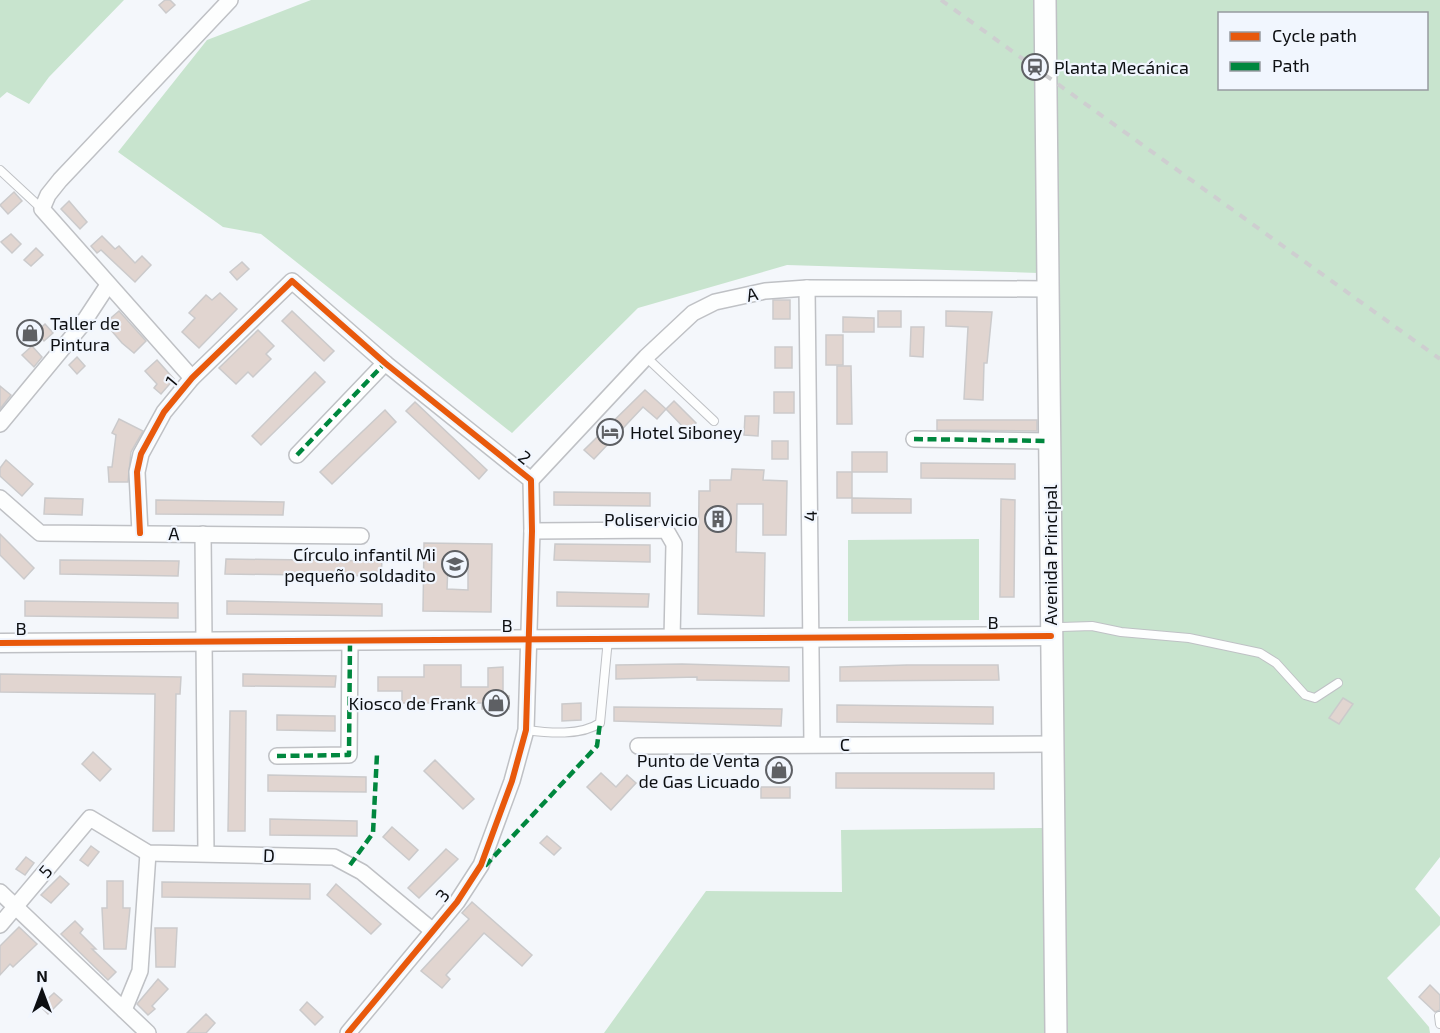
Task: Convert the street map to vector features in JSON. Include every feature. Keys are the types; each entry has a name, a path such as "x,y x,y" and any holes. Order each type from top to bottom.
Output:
{"main road":[{"name":"Avenida Principal","path":"1046,0 1056,1033"}],"street":[{"path":"192,378 42,209 48,195 60,180 230,0"},
{"name":"2","path":"292,281 385,363 531,480 532,531 526,730 520,753"},
{"name":"1","path":"140,533 137,471 141,454 164,412 192,378 292,281"},
{"path":"0,422 81,326 108,285"},
{"name":"A","path":"531,480 646,357 693,313 715,302 765,291 807,288 1048,289"},
{"name":"4","path":"807,288 812,744"},
{"path":"297,455 385,363"},
{"path":"914,439 1049,441"},
{"name":"A","path":"0,498 40,533 361,536"},
{"path":"532,531 666,530 674,544 672,639"},
{"path":"203,534 206,853"},
{"name":"B","path":"0,643 1051,636"},
{"path":"277,756 349,755 350,641"},
{"name":"C","path":"638,746 1053,744"},
{"name":"3","path":"348,1033 457,902 481,865 520,753"},
{"name":"5","path":"0,925 90,818 148,853"},
{"path":"124,1010 140,971 148,853"},
{"name":"D","path":"148,853 334,856 362,872 433,931"},
{"path":"0,892 148,1033"}],"lane":[{"path":"0,170 42,209"},
{"path":"646,357 714,421"},
{"path":"1051,636 1061,627 1092,626 1121,632 1189,638 1260,653 1276,663 1305,695 1310,697 1320,697 1338,683"},
{"path":"526,730 553,733 591,729 600,723 608,639"}],"green space":[{"path":"0,0 124,0 49,77 29,104 7,92 0,98"},
{"path":"311,0 1440,0 1440,857 1415,889 1440,917 1440,925 1387,978 1429,1027 1430,1033 604,1033 706,891 842,892 841,830 1042,828 1038,273 787,265 638,308 512,433 261,234 223,227 118,152 207,40"},
{"path":"979,539 979,620 848,621 848,540"}],"building":[{"path":"165,0 170,0 175,5 166,13 159,5"},
{"path":"14,192 22,201 8,214 0,205"},
{"path":"69,201 87,222 80,229 61,209"},
{"path":"11,234 21,244 12,253 1,242"},
{"path":"102,236 115,249 119,246 135,263 142,256 151,265 135,282 101,250 97,253 91,246"},
{"path":"36,248 43,255 31,266 24,260"},
{"path":"242,262 249,269 237,280 230,272"},
{"path":"220,293 237,309 199,348 182,332 195,318 189,313 206,295 212,300"},
{"path":"773,300 790,300 790,319 773,319"},
{"path":"119,311 146,341 134,353 105,323"},
{"path":"292,311 334,351 324,361 282,321"},
{"path":"878,311 901,311 901,327 878,327"},
{"path":"946,311 992,312 987,363 984,363 983,400 964,399 968,327 946,326"},
{"path":"843,317 874,318 874,332 843,332"},
{"path":"45,324 53,333 44,341 36,332"},
{"path":"911,327 924,327 923,357 910,356"},
{"path":"258,330 274,346 266,354 271,359 253,377 248,372 236,384 219,368"},
{"path":"826,335 843,335 843,365 826,365"},
{"path":"32,346 42,357 34,367 22,355"},
{"path":"775,347 792,347 792,368 775,368"},
{"path":"77,357 85,366 77,374 69,365"},
{"path":"157,360 174,379 161,394 154,388 157,384 145,371"},
{"path":"837,366 851,366 852,424 837,424"},
{"path":"315,372 325,382 261,445 252,436"},
{"path":"0,386 11,395 0,409"},
{"path":"645,390 666,409 657,419 643,407 594,459 584,450"},
{"path":"774,392 794,392 794,413 774,413"},
{"path":"674,401 696,423 687,431 666,409"},
{"path":"415,402 487,470 479,479 406,411"},
{"path":"385,410 396,422 332,484 320,472"},
{"path":"745,416 759,416 758,436 744,435"},
{"path":"119,419 143,431 131,452 128,482 109,482 108,467 112,467 116,435 112,433"},
{"path":"937,420 1037,420 1037,431 937,430"},
{"path":"772,441 788,441 788,459 772,459"},
{"path":"852,452 887,452 887,472 852,472"},
{"path":"6,460 33,484 22,496 0,476 0,468"},
{"path":"921,463 1015,464 1015,479 921,478"},
{"path":"732,469 764,470 763,480 787,481 786,535 763,535 763,504 737,504 736,552 765,553 764,616 698,614 699,491 710,491 710,480 731,480"},
{"path":"837,472 852,472 852,498 837,498"},
{"path":"554,492 650,493 650,506 554,505"},
{"path":"45,498 83,499 82,515 44,514"},
{"path":"852,498 911,499 911,513 852,513"},
{"path":"1001,499 1015,500 1014,597 1000,597"},
{"path":"156,500 284,502 283,515 156,514"},
{"path":"0,534 34,568 24,579 0,555"},
{"path":"424,543 492,544 491,612 423,611","holes":["448,565 468,565 468,590 447,589"]},
{"path":"555,544 650,545 650,562 554,560"},
{"path":"226,559 382,561 381,576 225,574"},
{"path":"60,560 179,561 178,576 60,574"},
{"path":"557,592 649,594 648,607 557,606"},
{"path":"25,601 178,603 178,618 25,616"},
{"path":"227,601 382,604 382,616 227,614"},
{"path":"424,665 461,665 461,687 488,687 488,668 503,667 503,696 509,696 509,709 482,709 482,703 402,703 402,691 378,691 378,677 424,677"},
{"path":"616,665 789,667 789,681 697,680 697,677 616,679"},
{"path":"998,665 999,680 840,681 840,667"},
{"path":"0,674 181,677 180,694 176,694 174,831 153,831 155,694 0,692"},
{"path":"243,674 336,676 335,687 243,686"},
{"path":"1343,698 1353,704 1339,724 1329,718"},
{"path":"581,703 581,720 562,721 562,704"},
{"path":"837,705 993,707 993,724 837,722"},
{"path":"614,707 782,709 781,726 614,721"},
{"path":"230,711 246,711 245,831 228,831"},
{"path":"277,715 335,716 335,731 277,730"},
{"path":"93,752 111,769 100,781 82,764"},
{"path":"435,760 474,799 463,809 424,771"},
{"path":"601,773 616,787 627,775 636,783 611,810 587,787"},
{"path":"836,773 994,773 994,789 836,788"},
{"path":"268,775 366,777 366,792 268,791"},
{"path":"761,787 790,787 790,798 761,798"},
{"path":"270,819 357,821 357,836 270,835"},
{"path":"392,827 418,850 409,860 383,837"},
{"path":"547,836 561,848 554,855 540,843"},
{"path":"91,846 99,852 88,866 80,860"},
{"path":"446,849 458,859 419,898 408,888"},
{"path":"26,857 34,863 25,875 16,869"},
{"path":"60,876 69,884 51,903 41,895"},
{"path":"107,881 123,881 123,908 130,908 126,949 104,949 102,908 107,908"},
{"path":"162,882 310,884 310,899 162,897"},
{"path":"336,884 381,924 371,934 327,895"},
{"path":"472,902 532,955 522,966 484,933 446,975 450,979 442,988 421,971 469,919 462,913"},
{"path":"75,921 83,929 80,933 96,949 92,949 116,972 108,980 61,934"},
{"path":"19,927 37,944 13,967 10,964 0,975 0,946"},
{"path":"155,928 177,928 175,967 156,967"},
{"path":"158,979 168,989 152,1006 155,1009 148,1015 137,1004"},
{"path":"1430,985 1440,995 1440,1010 1435,1012 1419,997"},
{"path":"54,993 62,1000 48,1014 40,1006"},
{"path":"307,1002 323,1017 315,1025 300,1010"},
{"path":"206,1014 215,1023 206,1033 187,1033"}],"railway":[{"path":"941,0 1440,359"}],"marked path":[{"path":"297,455 385,363"},
{"path":"914,439 1049,441"},
{"path":"277,756 349,755 350,641"},
{"path":"485,866 597,746 600,723"},
{"path":"350,865 373,833 377,754"}],"cycle path":[{"path":"140,533 137,472 141,454 164,412 192,378 292,281 385,363 531,480 532,531 526,730 512,781 481,865 457,902 348,1033"},
{"path":"0,643 1051,636"}],"place":[{"name":"Planta Mecánica","path":"1035,67"},
{"name":"Taller de Pintura","path":"30,333"},
{"name":"Hotel Siboney","path":"610,432"},
{"name":"Poliservicio","path":"718,519"},
{"name":"Círculo infantil Mi pequeño soldadito","path":"455,564"},
{"name":"Kiosco de Frank","path":"496,703"},
{"name":"Punto de Venta de Gas Licuado","path":"779,770"}]}
